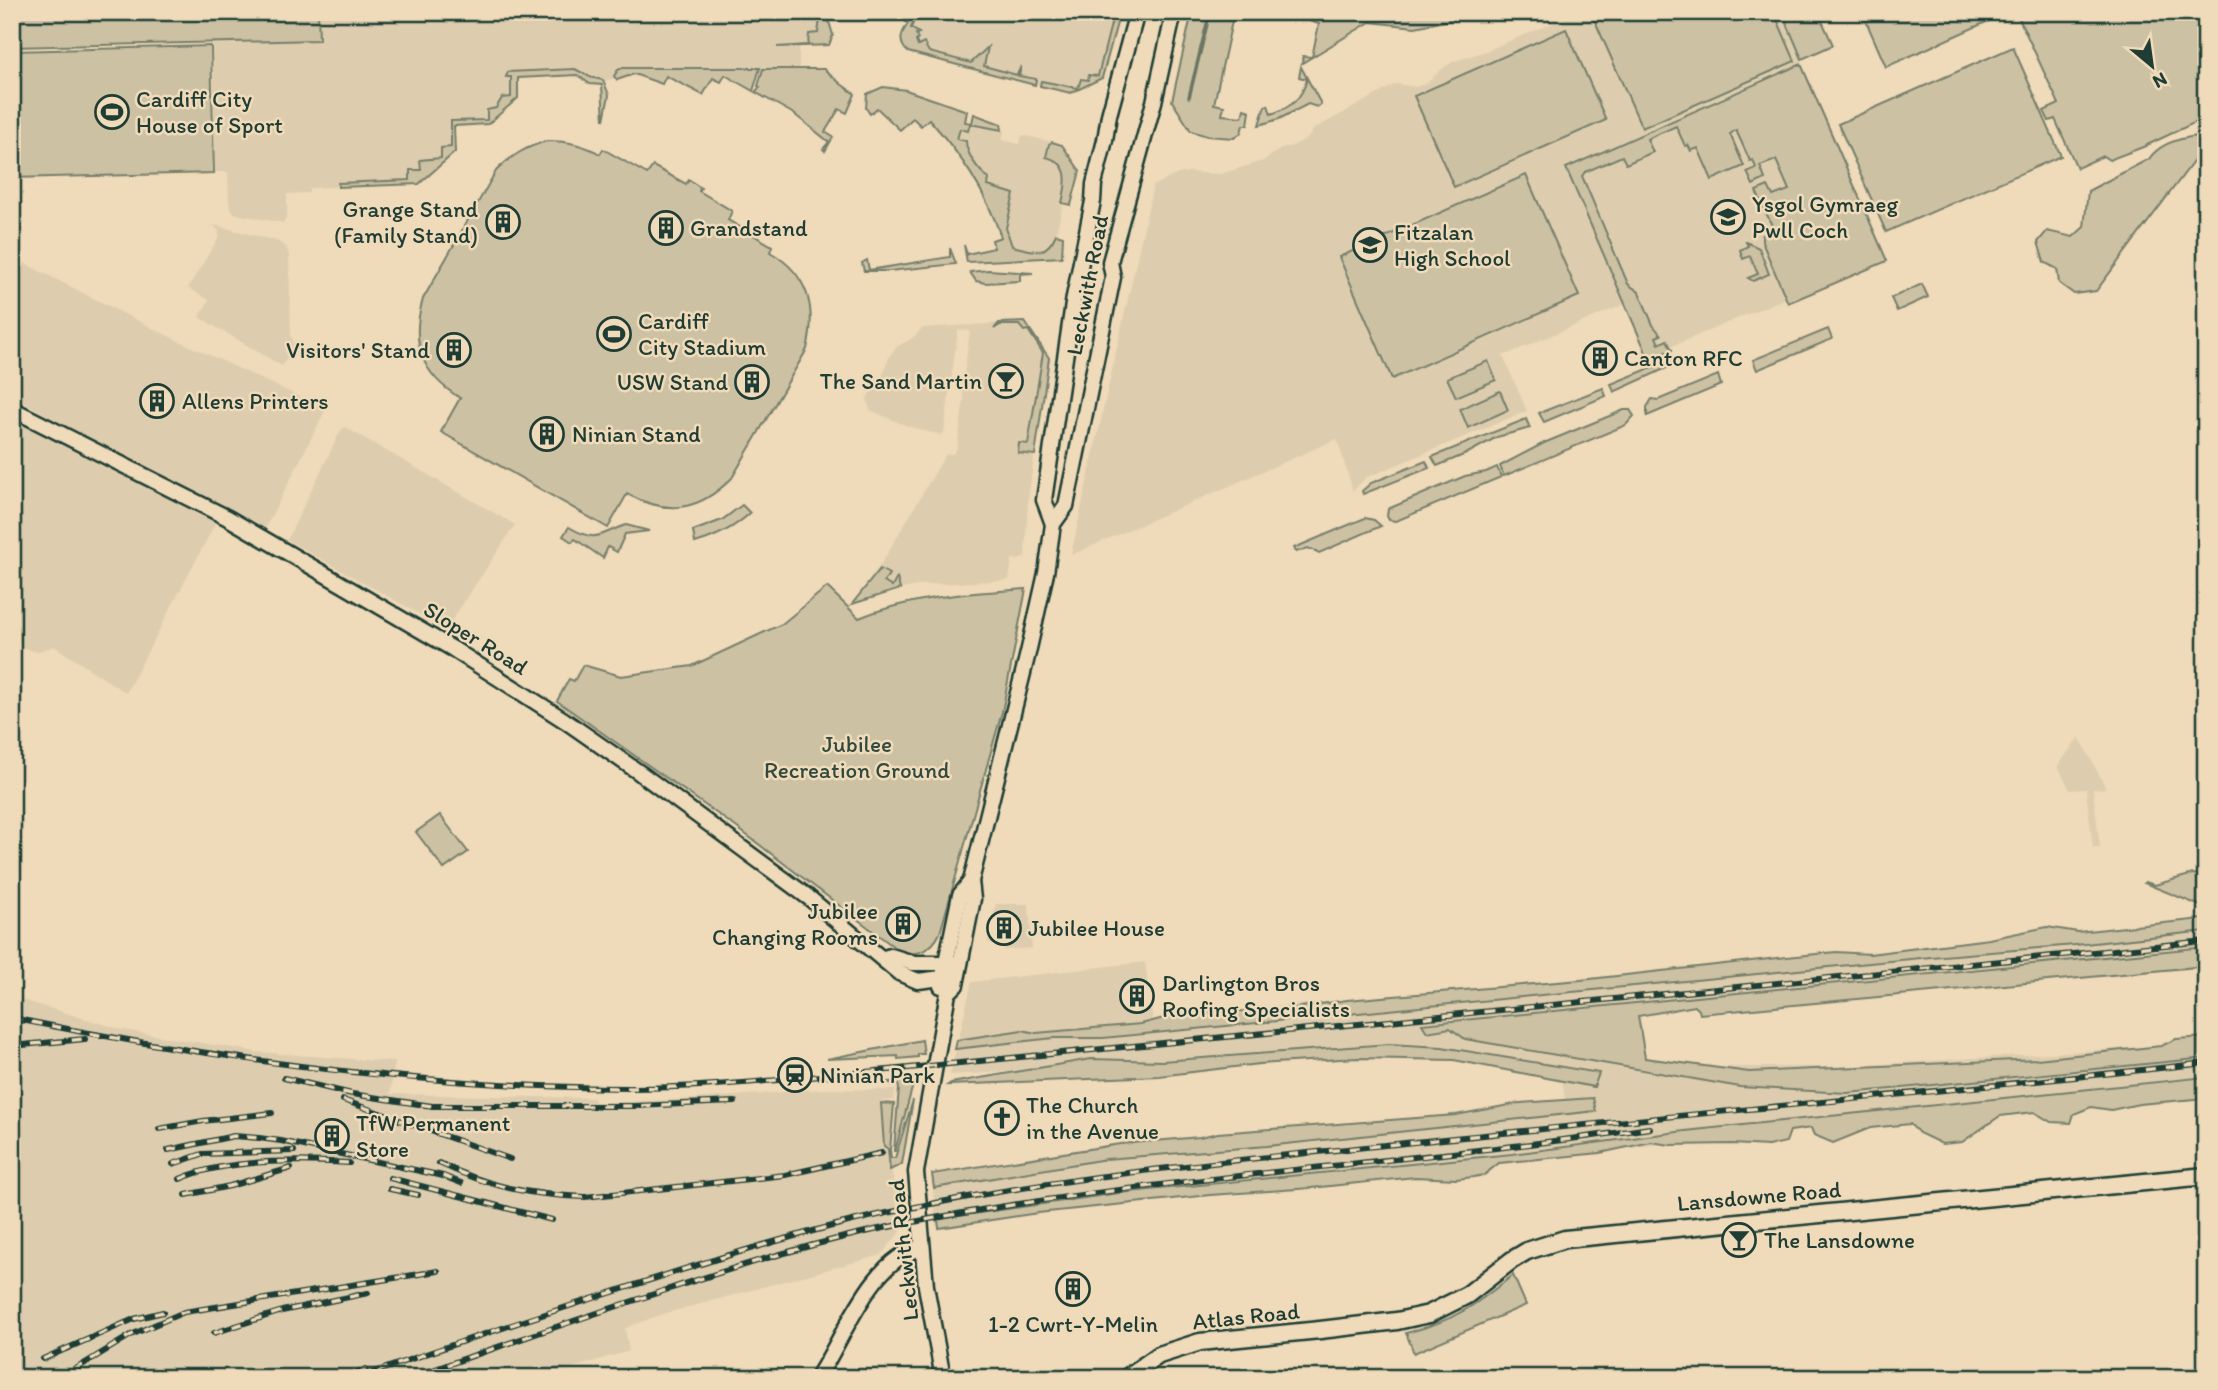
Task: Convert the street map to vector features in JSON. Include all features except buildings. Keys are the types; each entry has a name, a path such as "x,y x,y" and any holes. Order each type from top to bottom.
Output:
{"main road":[{"name":"Leckwith Road","path":"1053,524 1044,500 1074,297 1109,115 1137,12"},
{"name":"Leckwith Road","path":"943,1378 926,1286 916,1172 948,993 956,985 973,899 971,881 1030,645 1046,573 1053,524 1066,506 1076,445 1113,277 1110,262 1154,102 1174,12"},
{"name":"Sloper Road","path":"12,409 228,518 453,649 564,720 640,773 808,897 899,973 918,981 942,978 959,969"},
{"name":"Leckwith Road","path":"948,993 942,989 945,963 960,895 971,881"},
{"path":"884,958 891,956 913,963 945,963 959,969"},
{"name":"Lansdowne Road","path":"1337,1328 1397,1321 1440,1310 1467,1295 1520,1255 1544,1244 1565,1239 2206,1175"},
{"path":"817,1378 865,1294 878,1277 901,1256 922,1248"},
{"name":"Atlas Road","path":"1126,1378 1159,1355 1192,1344 1337,1328"}],"shaded area":[{"path":"318,12 826,12 833,39 825,46 799,47 799,73 622,72 614,79 595,82 576,74 516,76 516,98 488,122 454,124 455,152 419,184 309,188 309,193 287,194 287,216 283,223 236,214 229,203 228,172 215,172 213,43 319,40"},
{"path":"895,12 1120,12 1102,78 1071,93 912,54 905,50 901,41 907,24"},
{"name":"Fitzalan High School","path":"1579,12 1782,12 1802,59 1801,64 1566,167 1622,153 1626,164 1653,152 1647,139 1677,126 1682,138 1809,81 1885,256 1656,353 1649,359 1625,304 1503,356 1527,411 1365,478 1353,491 1337,439 1071,555 1153,186 1178,174 1220,174 1263,161 1284,147 1290,147 1308,138 1314,129 1396,84 1416,87 1428,82 1455,61"},
{"path":"967,112 965,122 972,123 974,114 998,123 1004,131 1002,140 1020,144 1022,135 1061,144 1078,171 1070,205 1063,204 1056,234 1062,236 1058,256 1012,246 1005,225 951,133"},
{"path":"214,225 277,241 286,247 289,255 291,336 294,347 282,366 199,317 209,300 188,288 219,237 219,231"},
{"path":"12,257 166,335 326,409 264,531 12,397"},
{"path":"1022,322 1048,361 1028,500 1025,557 1012,559 1009,580 921,585 851,604 880,566 946,454 954,453 957,448 970,331 958,330 944,432 940,435 907,426 870,410 867,399 872,389 877,390 890,355 922,328"},
{"path":"12,417 216,522 126,693 54,646 36,652 17,645 12,654"},
{"path":"345,427 515,525 446,629 287,540 341,430"},
{"path":"2079,737 2106,788 2093,789 2100,848 2093,848 2086,789 2070,790 2058,766"},
{"path":"996,904 1029,904 1032,948 1004,950 1003,946 989,943"},
{"path":"2206,921 2206,968 1640,1011 1645,1062 1707,1067 1836,1067 2206,1043 2206,1086 1726,1136 1438,1172 1049,1208 936,1226 932,1177 1565,1100 1562,1076 1519,1066 1393,1052 950,1075 972,982 1145,962 1153,1023 1283,1006"},
{"path":"12,997 123,1030 257,1052 395,1062 390,1094 594,1098 595,1102 615,1102 823,1089 895,1090 894,1100 881,1103 901,1231 881,1255 663,1314 625,1328 629,1351 538,1378 12,1378"}],"green space":[{"path":"12,12 318,12 319,40 12,47"},
{"path":"821,12 826,12 833,35 829,45 777,47 808,45 809,34 818,33"},
{"path":"1114,12 1120,12 1102,78 1071,93 1040,86 1041,81 1078,88 1081,79 1088,80 1089,75 1098,76"},
{"path":"1192,12 1234,12 1214,104 1224,106 1222,115 1242,117 1244,109 1250,111 1248,125 1243,125 1241,133 1234,138 1207,136 1191,131 1172,101"},
{"path":"1310,12 1473,12 1455,19 1415,27 1370,22 1312,57 1319,24 1309,21"},
{"path":"1591,12 1774,12 1795,61 1642,128"},
{"path":"1782,12 1818,12 1833,45 1802,59"},
{"path":"1862,12 1990,12 1993,19 1886,67"},
{"path":"2016,12 2206,12 2206,128 2202,119 2143,147 2109,160 2103,156 2077,168 2055,119 2049,121 2044,111 2059,104"},
{"path":"911,18 914,21 911,28 919,33 916,34 918,46 924,43 929,52 971,63 988,47 984,66 1017,75 1021,66 1019,76 1036,79 1035,85 908,52 902,39 908,24 905,21"},
{"path":"1566,29 1606,120 1454,187 1414,96"},
{"name":"Cardiff City House of Sport","path":"211,46 214,173 12,178 12,51"},
{"path":"2013,47 2061,156 1886,232 1838,124"},
{"path":"1303,56 1312,57 1302,63"},
{"path":"1801,64 1887,261 1788,303 1762,242 1762,236 1773,228 1756,191 1768,186 1773,196 1789,190 1776,160 1760,166 1765,179 1753,185 1747,172 1756,168 1736,130 1730,134 1744,166 1712,180 1698,148 1691,151 1688,145 1685,146 1676,126 1647,139 1653,152 1626,164 1622,156 1585,172 1582,176 1628,284 1639,292 1653,325 1661,335 1656,337 1659,344 1667,340 1672,350 1649,359 1566,168"},
{"path":"1301,67 1321,104 1317,107 1308,104 1279,119 1259,125 1265,106 1268,105 1271,114 1289,106 1298,97 1307,79 1299,77"},
{"path":"622,68 760,68 753,91 725,75 721,82 713,78 703,95 666,76 662,84 634,74 617,80 614,76"},
{"path":"575,69 603,80 609,95 604,120 602,85 590,84 577,75 518,78 518,98 488,124 454,126 455,152 419,184 338,187 338,183 410,180 410,170 421,170 420,160 441,158 441,148 451,147 451,121 487,120 487,110 496,108 502,98 511,97 511,77 506,77 508,72"},
{"path":"763,69 824,69 855,94 847,113 839,109 825,132 833,137 825,151 823,149 829,142 794,114 755,92 760,87 758,86"},
{"path":"883,87 906,90 967,111 965,122 972,123 974,114 1001,124 1002,130 970,124 968,131 960,129 957,139 966,141 973,161 989,178 988,186 1014,194 1006,228 1012,246 1033,251 1043,250 1056,234 1063,236 1062,257 967,262 964,245 967,254 994,248 992,240 1001,237 988,204 961,160 929,119 921,126 913,118 900,130 877,108 870,114 866,108 867,94"},
{"path":"2198,136 2206,139 2206,152 2199,148 2196,153 2199,154 2096,291 2074,294 2059,283 2057,269 2044,262 2038,242 2047,231 2073,237 2084,227 2088,191 2149,159 2164,146"},
{"name":"Cardiff City Stadium","path":"547,141 575,144 600,154 603,149 647,174 653,166 686,184 689,180 701,188 699,191 732,211 728,220 772,246 770,252 783,261 801,281 810,306 807,349 732,478 708,498 683,507 656,505 627,494 608,528 441,432 460,398 436,379 422,356 419,343 419,315 423,299 496,171 520,152"},
{"path":"1052,142 1062,145 1080,171 1071,205 1062,203 1066,181 1063,169 1060,164 1046,157"},
{"path":"1526,175 1579,296 1392,379 1339,257"},
{"path":"1746,242 1759,248 1769,274 1753,281 1748,278 1758,274 1750,256 1743,259 1740,250 1748,246"},
{"path":"950,248 956,264 864,271 862,263 867,260 869,270 950,257"},
{"path":"988,270 1033,273 1020,274 1020,281 985,283 976,281 970,272"},
{"path":"1922,284 1928,297 1897,311 1891,298"},
{"path":"1025,322 1049,358 1035,455 1018,453 1019,443 1028,444 1043,353 1028,330 1024,331 1019,325 1000,325 994,329 999,323"},
{"path":"1828,329 1832,339 1757,370 1753,360"},
{"path":"1675,358 1671,366 1614,392 1611,384"},
{"path":"1488,361 1496,380 1456,397 1447,378"},
{"path":"1718,375 1721,385 1647,416 1647,407 1652,399 1658,400"},
{"path":"1603,388 1606,396 1544,422 1539,413"},
{"path":"1500,391 1508,410 1468,428 1460,409"},
{"path":"1624,410 1630,410 1634,416 1626,425 1504,476 1500,466 1544,443"},
{"path":"1526,419 1530,428 1497,437 1437,466 1432,457"},
{"path":"1426,461 1429,468 1363,494 1362,491 1371,483"},
{"path":"1497,467 1501,477 1396,521 1389,520 1387,516 1388,509 1465,476"},
{"path":"742,505 750,513 744,518 724,531 695,543 693,531 722,520"},
{"path":"1365,518 1374,520 1381,526 1319,553 1308,548 1296,552 1294,548"},
{"path":"626,525 649,531 625,534 617,552 608,547 603,558 575,539 572,542 563,536 569,527 586,535 598,536"},
{"path":"880,569 889,574 884,582 892,587 897,578 900,589 852,604"},
{"name":"Jubilee Recreation Ground","path":"827,587 859,618 920,600 1026,589 1002,712 940,933 933,944 917,953 898,950 736,827 557,701 569,679 574,681 583,665 621,676 692,666 782,624"},
{"path":"440,815 468,852 444,869 416,832"},
{"path":"2193,874 2206,879 2206,908 2144,883 2155,885"},
{"path":"2206,920 2206,931 2075,945 1103,1038 1054,1038 955,1049 957,1040 1022,1030 1036,1033 1141,1024 1183,1013 1282,1010 1347,1000 1581,980 1836,952 1870,954 1989,939 2047,927 2078,932"},
{"path":"2206,947 2206,966 1700,1014 1695,1006 1638,1016 1645,1058 1749,1072 2037,1059 2161,1046 2176,1039 2206,1037 2206,1058 1892,1089 1847,1093 1740,1087 1465,1039 1450,1028 1427,1032 1422,1024"},
{"path":"922,1040 924,1054 918,1054 918,1057 827,1059"},
{"path":"1389,1044 1442,1047 1599,1073 1594,1087 1454,1060 1357,1058 1259,1064 1159,1076 948,1085 1091,1059 1162,1061"},
{"path":"2206,1077 2206,1098 2139,1104 2111,1110 2091,1107 2074,1114 2071,1123 2051,1122 2034,1112 2000,1116 1962,1142 1942,1144 1919,1133 1910,1124 1870,1128 1833,1143 1814,1135 1811,1128 1790,1131 1786,1142 1768,1146 1670,1145 1651,1142 1600,1153 1499,1163 1484,1175 1474,1177 1415,1177 1210,1195 1038,1213 939,1228 938,1219 1119,1193 1512,1154 1685,1131"},
{"path":"914,1081 894,1151 899,1088 898,1085 886,1082"},
{"path":"1593,1098 1596,1111 1267,1146 1106,1159 934,1188 932,1174 1120,1144 1218,1133 1456,1115 1520,1103"},
{"path":"913,1100 902,1164 890,1170 888,1149 884,1146 881,1103 894,1104 890,1150 891,1158 895,1158"},
{"path":"1513,1275 1526,1305 1414,1353 1406,1333 1464,1311"}],"waterway":[{"path":"1189,97 1210,12"}],"railway":[{"path":"12,1018 165,1047 320,1068 474,1083 662,1088 888,1070 2206,941"},
{"path":"12,1046 85,1039"},
{"path":"359,1378 521,1322 759,1246 865,1218 966,1197 1096,1177 1228,1161 2206,1063"},
{"path":"284,1078 352,1094 432,1106 634,1106 735,1102"},
{"path":"343,1100 510,1159"},
{"path":"159,1129 272,1113"},
{"path":"410,1378 722,1272 872,1230 1088,1194 1650,1128"},
{"path":"168,1150 234,1136 259,1138 443,1176 461,1183"},
{"path":"173,1164 202,1154 294,1151"},
{"path":"439,1163 475,1178 510,1188 585,1197 785,1175 882,1153"},
{"path":"180,1179 198,1172 240,1164 286,1161 349,1163"},
{"path":"186,1195 230,1186 291,1168"},
{"path":"390,1178 552,1220"},
{"path":"390,1189 418,1195"},
{"path":"74,1370 131,1335 184,1312 438,1271"},
{"path":"214,1333 282,1311 368,1293"},
{"path":"43,1359 134,1319 163,1312"},
{"path":"342,1378 366,1369"}],"place":[{"name":"Cardiff City House of Sport","path":"112,112"},
{"name":"Ysgol Gymraeg Pwll Coch","path":"1728,217"},
{"name":"Grange Stand (Family Stand)","path":"503,222"},
{"name":"Grandstand","path":"666,228"},
{"name":"Fitzalan High School","path":"1370,245"},
{"name":"Cardiff City Stadium","path":"614,334"},
{"name":"Visitors' Stand","path":"454,350"},
{"name":"Canton RFC","path":"1600,358"},
{"name":"The Sand Martin","path":"1006,381"},
{"name":"USW Stand","path":"752,382"},
{"name":"Allens Printers","path":"157,401"},
{"name":"Ninian Stand","path":"547,434"},
{"name":"Jubilee Changing Rooms","path":"903,924"},
{"name":"Jubilee House","path":"1004,928"},
{"name":"Darlington Bros Roofing Specialists","path":"1137,996"},
{"name":"Ninian Park","path":"795,1075"},
{"name":"The Church in the Avenue","path":"1002,1118"},
{"name":"TfW Permanent Store","path":"332,1136"},
{"name":"The Lansdowne","path":"1739,1240"},
{"name":"1-2 Cwrt-Y-Melin","path":"1073,1289"}]}
